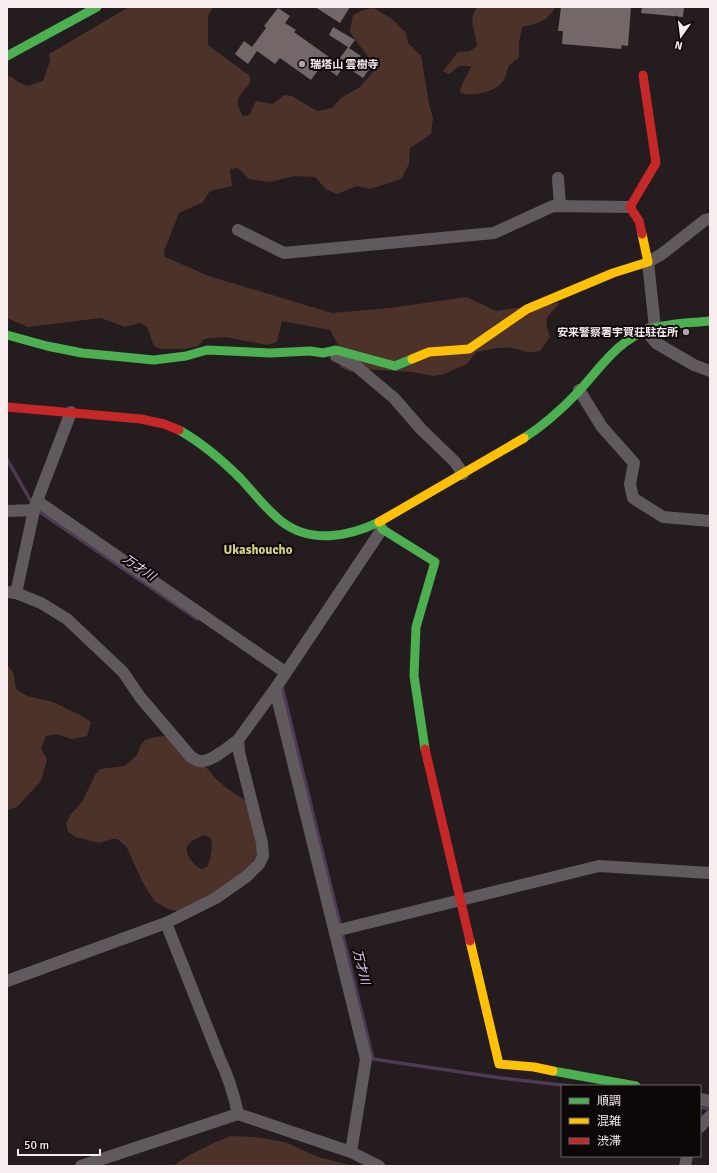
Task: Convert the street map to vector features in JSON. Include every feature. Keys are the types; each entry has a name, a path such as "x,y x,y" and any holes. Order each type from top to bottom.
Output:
{"street":[{"path":"7,56 97,7"},
{"path":"630,207 656,162 643,75"},
{"path":"558,178 560,206"},
{"path":"238,230 284,253 494,233 553,206 630,207"},
{"path":"630,207 639,221 648,262 652,329 651,337 656,342 694,365 710,371"},
{"path":"323,353 336,350 395,366 429,352 470,349 527,309 613,273 648,262 662,254 705,220 710,219"},
{"path":"7,406 149,421 177,428 200,442 248,486 280,521 304,533 325,537 337,536 381,526 474,466 528,436 551,418 629,339 652,329 675,324 710,321"},
{"path":"7,334 47,346 82,353 154,360 186,356 207,350 270,352 310,351 332,354 356,366 394,398 421,429 455,462 463,474"},
{"path":"579,390 602,428 634,463 630,484 633,498 663,517 710,521"},
{"path":"71,412 34,508 12,593 41,603 67,619 123,672 140,697 191,757 200,762 206,761 238,740 275,689 381,526"},
{"path":"7,511 34,508 285,672"},
{"path":"381,526 435,562 416,627 414,676 425,752 499,1064 534,1067 631,1085"},
{"path":"275,689 340,930 366,1059 351,1152"},
{"path":"7,981 166,922 216,898 247,876 263,859 262,843 239,752 238,740"},
{"path":"340,930 460,899 599,866 710,873"},
{"path":"166,922 233,1090 238,1114"},
{"path":"81,1166 238,1114 351,1152 379,1166"},
{"path":"701,1126 710,1116"}],"shaded area":[{"path":"129,7 213,7 208,16 208,45 250,76 250,83 238,98 238,105 243,116 249,115 256,101 273,104 284,95 292,96 317,111 332,108 341,98 360,87 373,72 367,55 350,31 353,15 363,10 374,8 392,19 406,33 408,43 421,56 429,104 433,118 431,134 410,148 409,164 401,179 370,189 357,186 337,194 326,189 315,177 294,176 270,182 249,179 238,168 230,169 232,186 210,191 203,202 179,213 164,251 165,257 209,276 332,313 390,308 467,297 496,311 542,304 560,303 547,318 546,321 550,337 540,351 527,352 516,349 494,348 476,352 467,364 444,374 434,376 412,372 364,369 351,372 340,367 341,350 330,330 282,321 277,342 267,345 225,337 204,339 198,346 185,349 160,349 154,346 147,327 140,323 125,327 101,318 28,327 7,318 7,78 10,76 27,86 43,81 50,61 49,54"},
{"path":"477,7 555,7 546,19 522,27 519,43 519,58 508,67 506,77 502,83 492,90 478,94 465,94 460,93 460,90 471,66 459,66 449,74 443,71 458,52 470,51 477,46 472,22 474,12"},
{"path":"7,665 13,672 16,689 27,696 53,702 91,722 87,736 72,739 56,734 46,736 41,748 47,760 41,781 17,807 7,810"},
{"path":"166,736 171,739 206,767 216,779 228,789 246,801 258,852 247,870 218,891 177,911 168,909 154,901 142,881 126,846 117,839 99,843 76,837 68,832 66,823 71,814 82,802 95,775 100,769 125,766 137,755 140,746 145,740","holes":["203,835 211,838 212,849 210,860 207,867 202,869 199,868 190,858 187,847 192,841"]},
{"path":"231,1136 255,1137 285,1142 318,1157 354,1166 173,1166 201,1149"}],"building":[{"path":"315,7 350,7 340,23"},
{"path":"561,7 631,7 628,46 622,45 621,49 562,44 563,31 558,31"},
{"path":"642,7 684,7 683,17 641,13"},
{"path":"278,8 290,16 285,23 296,30 294,32 343,67 337,76 322,65 311,80 280,58 275,64 257,51 248,64 235,54 244,41 252,47 266,28 264,26"},
{"path":"333,27 355,40 349,48 361,56 358,59 370,68 363,78 337,62 348,47 329,35"}],"waterway":[{"name":"万才川","path":"7,459 33,505"},
{"name":"万才川","path":"37,510 197,619"},
{"name":"万才川","path":"282,687 373,1059 501,1078 562,1085"},
{"name":"万才川","path":"701,1107 710,1109"}],"traffic: fast":[{"path":"7,56 97,7"},
{"path":"524,438 539,428 560,410 611,355 629,340 639,334 657,327 672,324 710,321"},
{"path":"7,335 47,346 82,353 154,360 186,356 207,350 270,353 310,351 323,353 336,350 395,366 412,359"},
{"path":"179,430 196,440 219,459 241,479 270,511 292,528 304,533 329,536 355,531 379,522"},
{"path":"379,522 382,529 435,562 416,627 414,676 425,749"},
{"path":"553,1071 630,1085"}],"traffic: slow":[{"path":"412,359 429,352 469,349 527,309 613,273 648,262 642,234"},
{"path":"379,522 524,438"},
{"path":"470,941 499,1064 534,1067 553,1071"}],"traffic: jam":[{"path":"642,234 639,221 630,207 656,163 643,75"},
{"path":"7,407 141,419 164,424 179,430"},
{"path":"425,749 470,941"}],"place":[{"name":"瑞塔山 雲樹寺","path":"302,64"},
{"name":"安来警察署宇賀荘駐在所","path":"686,332"}],"district":[{"name":"Ukashoucho","path":"258,550"}]}
